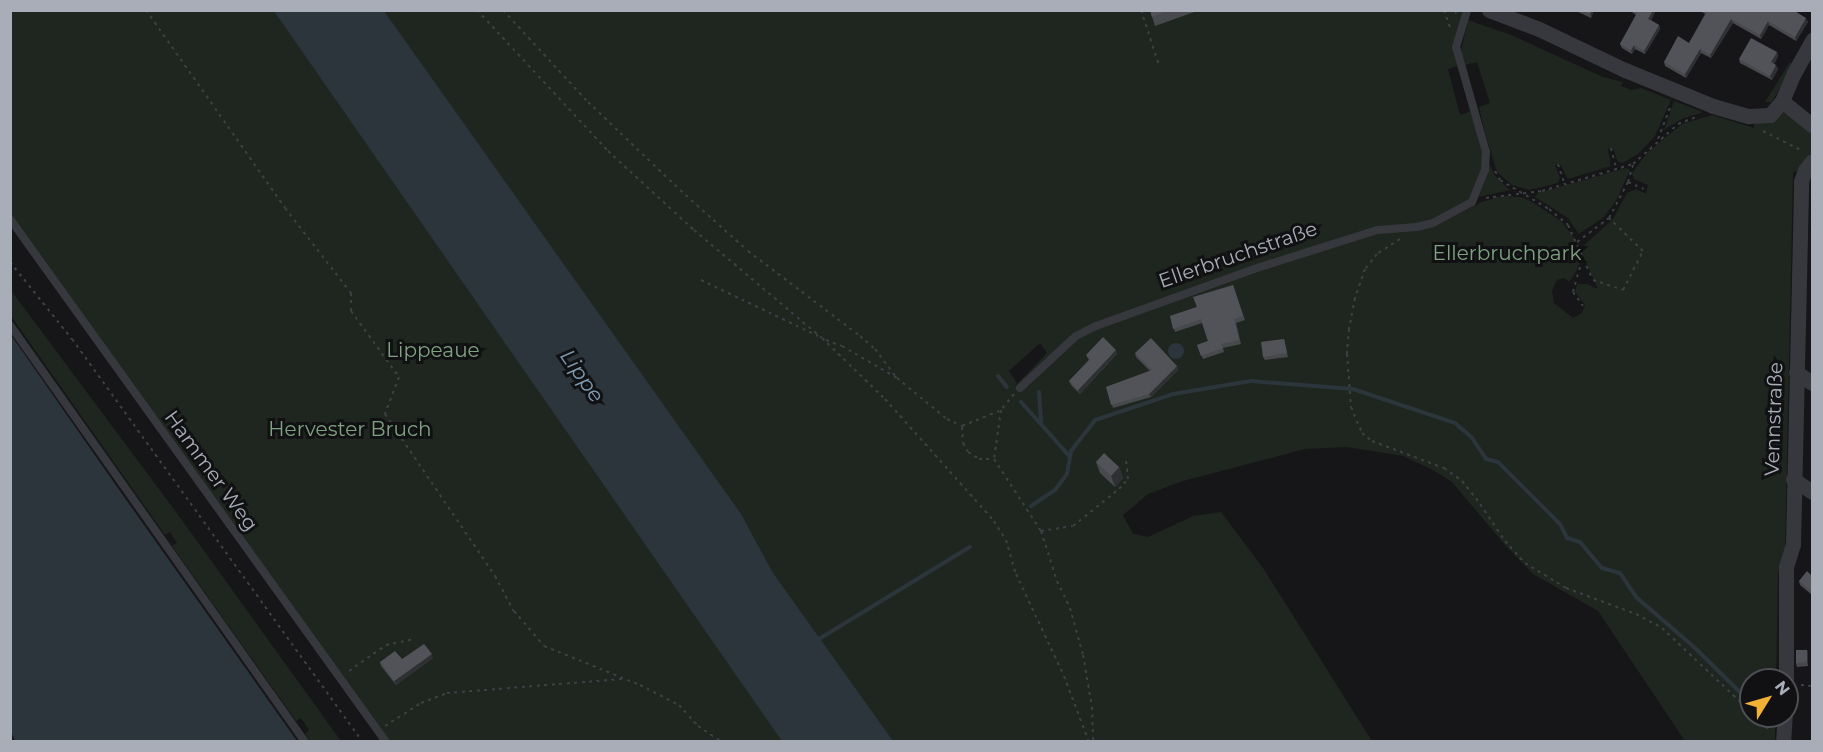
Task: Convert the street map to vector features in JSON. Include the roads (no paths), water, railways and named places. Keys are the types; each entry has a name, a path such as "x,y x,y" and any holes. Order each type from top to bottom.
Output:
{"street":[{"path":"1489,10 1539,29 1625,70 1713,106 1749,116 1770,115 1782,101 1812,40"},
{"path":"1782,101 1812,125"},
{"name":"Vennstraße","path":"1786,668 1786,567 1793,544 1801,181 1812,161"},
{"path":"1796,372 1812,383"},
{"path":"1793,479 1812,492"}],"lane":[{"name":"Ellerbruchstraße","path":"1020,388 1076,336 1096,326 1260,267 1377,230 1417,227 1453,214 1472,202 1485,170 1486,152 1456,47 1467,10"},
{"name":"Hammer Weg","path":"10,219 386,741"},
{"path":"10,326 305,741"}],"water":[{"name":"Lippe","path":"274,11 384,11 741,514 773,573 893,741 782,741"},
{"path":"11,335 297,741 15,741 10,729"},
{"path":"1173,343 1179,343 1184,351 1182,357 1173,359 1168,354 1168,348"}],"waterway":[{"path":"998,376 1007,387"},
{"path":"1031,506 1055,490 1067,474 1071,451 1095,420 1173,394 1251,381 1353,389 1455,423 1472,438 1486,459 1498,462 1560,524 1567,538 1580,542 1602,568 1620,573 1636,597 1694,647 1739,691"},
{"path":"1039,392 1041,424 1070,457"},
{"path":"1021,402 1041,424"},
{"path":"819,639 970,547"}],"park label":[{"name":"Ellerbruchpark","path":"1507,253"},
{"name":"Lippeaue","path":"433,350"},
{"name":"Hervester Bruch","path":"350,429"}]}
